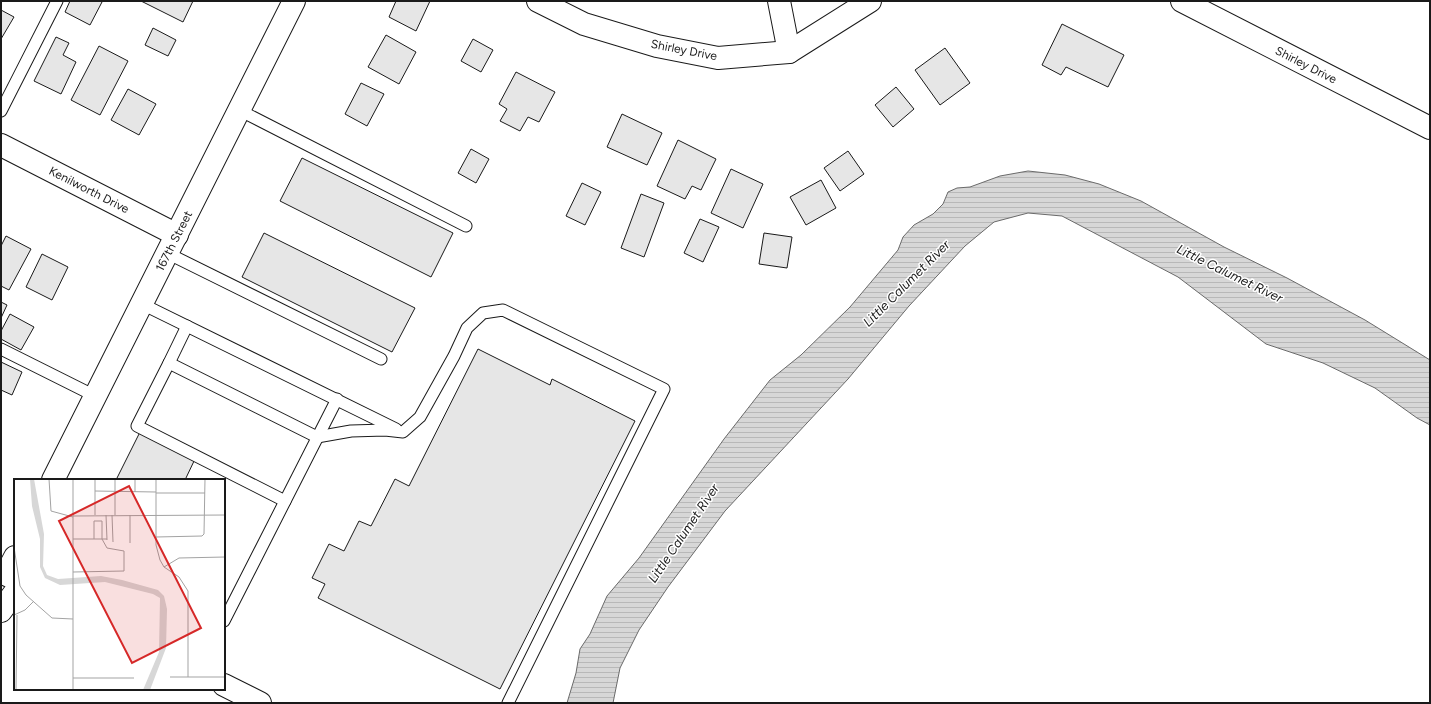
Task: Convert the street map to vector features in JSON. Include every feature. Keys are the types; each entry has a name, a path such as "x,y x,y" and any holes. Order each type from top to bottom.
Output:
{"street":[{"name":"167th Street","path":"54,479 294,1"},
{"name":"Shirley Drive","path":"538,1 584,24 657,46 718,58 789,52 870,1"},
{"path":"779,1 789,52"},
{"name":"Shirley Drive","path":"1182,1 1430,128"},
{"name":"Kenilworth Drive","path":"1,145 172,244"},
{"path":"1,611 10,575"},
{"path":"225,686 260,703"}],"lane":[{"path":"1,111 57,1"},
{"path":"239,110 466,226"},
{"path":"172,244 381,359"},
{"path":"142,304 403,432"},
{"path":"169,363 317,437 351,430 385,430 403,432 420,417 454,356 466,328 483,313 503,310 664,389 508,703"},
{"path":"187,326 137,426 285,501"},
{"path":"1,349 95,396"},
{"path":"225,619 337,399"}],"water":[{"name":"Little Calumet River","path":"1028,171 1065,175 1099,184 1141,201 1224,247 1287,278 1365,320 1430,360 1430,425 1417,418 1375,388 1323,363 1266,344 1178,277 1062,216 1028,213 994,222 965,246 909,306 848,379 725,511 668,587 639,630 620,668 613,703 567,703 576,673 580,649 590,634 607,596 639,558 724,439 770,380 801,355 850,307 898,250 903,237 914,225 933,214 943,204 948,192 957,188 970,187 1000,176"}],"building":[{"path":"70,1 102,2 90,25 65,12"},
{"path":"141,1 193,1 183,22"},
{"path":"396,1 430,1 416,31 389,17"},
{"path":"1,10 14,17 1,39"},
{"path":"1062,24 1124,55 1108,87 1066,67 1061,75 1042,65"},
{"path":"153,28 176,40 168,56 145,45"},
{"path":"386,35 416,52 399,84 368,67"},
{"path":"56,37 69,43 63,55 76,62 61,94 34,81"},
{"path":"473,39 493,50 481,72 461,61"},
{"path":"99,46 128,61 100,115 71,100"},
{"path":"945,48 970,83 940,105 915,70"},
{"path":"516,72 555,92 539,122 528,117 520,131 500,121 507,109 499,104"},
{"path":"361,83 384,94 367,126 345,114"},
{"path":"896,87 914,109 893,127 875,105"},
{"path":"128,89 156,104 139,135 111,120"},
{"path":"622,114 662,133 647,165 607,147"},
{"path":"678,140 716,159 701,190 692,186 685,199 657,186"},
{"path":"471,149 489,159 476,183 458,173"},
{"path":"848,151 864,174 840,191 824,168"},
{"path":"302,158 453,233 431,277 280,201"},
{"path":"731,169 763,184 743,228 711,213"},
{"path":"821,180 836,208 806,225 790,197"},
{"path":"582,183 601,192 585,225 566,216"},
{"path":"641,194 664,203 644,257 621,248"},
{"path":"700,219 719,227 703,262 684,253"},
{"path":"264,233 415,308 392,352 242,277"},
{"path":"764,233 792,237 787,268 759,264"},
{"path":"6,236 31,249 9,290 1,286 1,246"},
{"path":"42,254 68,267 52,300 26,287"},
{"path":"1,302 7,305 1,318"},
{"path":"10,314 34,327 21,350 1,339 1,331"},
{"path":"478,349 550,385 552,379 635,421 500,689 318,598 325,584 312,578 329,544 344,551 359,521 371,526 395,479 409,486"},
{"path":"1,362 22,372 12,395 1,390"},
{"path":"140,432 195,459 185,479 116,479"}]}
